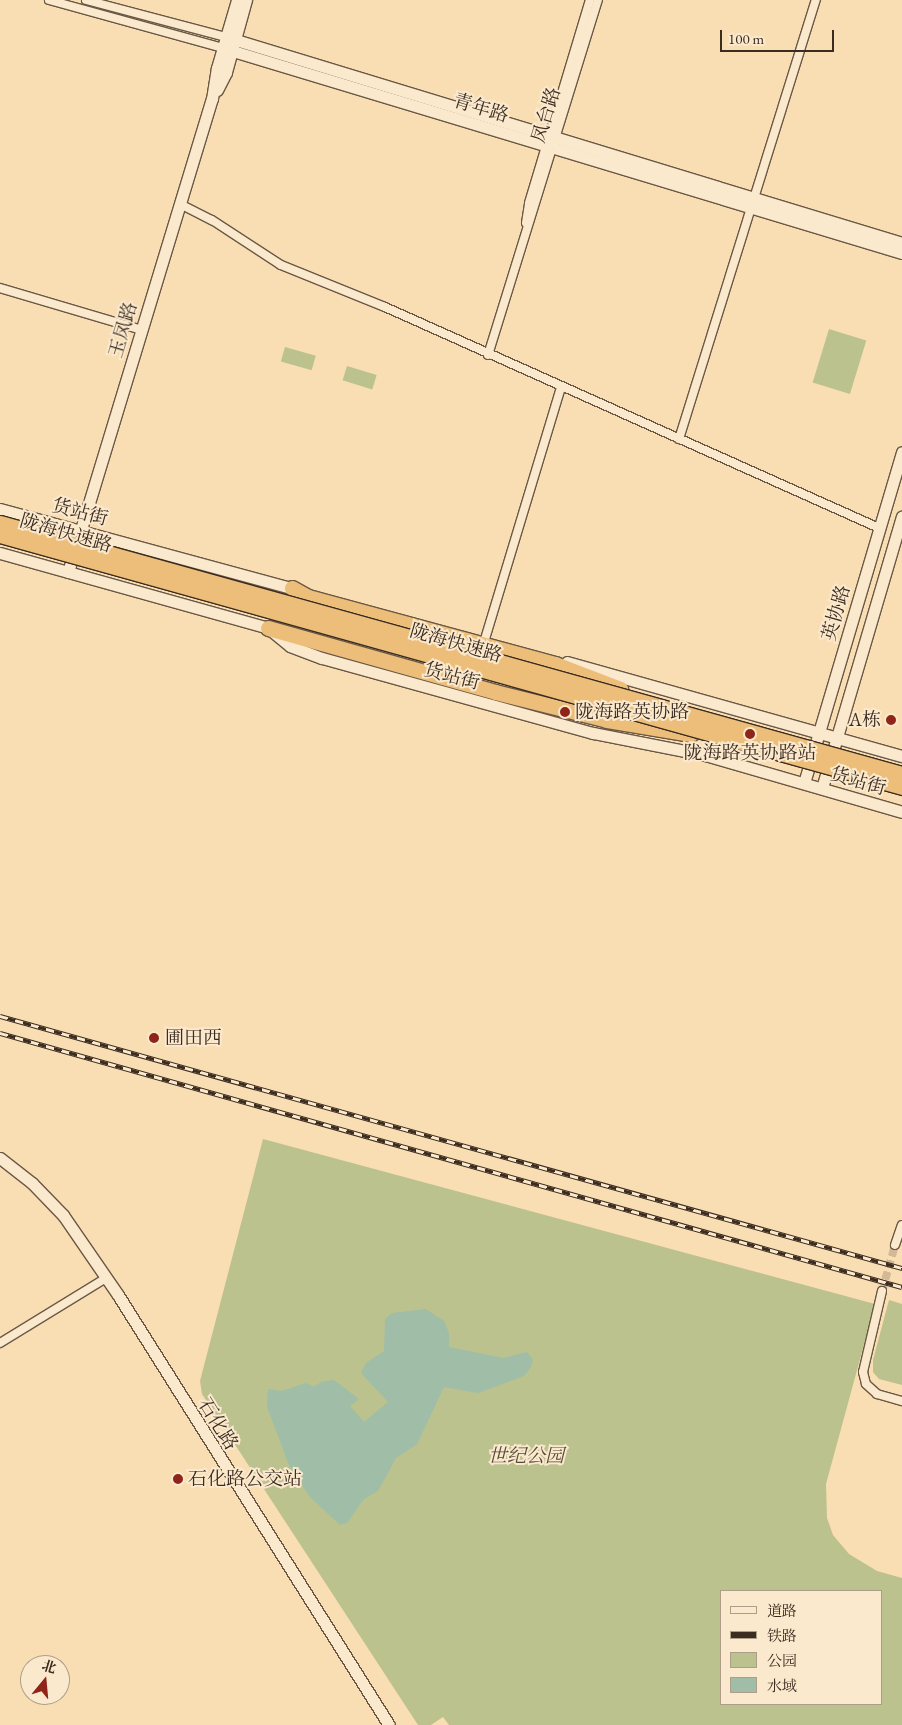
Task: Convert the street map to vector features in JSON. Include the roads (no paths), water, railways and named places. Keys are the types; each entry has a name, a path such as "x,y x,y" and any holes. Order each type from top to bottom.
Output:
{"highway":[{"name":"陇海快速路","path":"0,523 678,710 902,774"},
{"name":"陇海快速路","path":"0,535 902,788"},
{"path":"292,588 320,600 554,664 678,710"},
{"path":"268,628 310,642 608,720 740,742"}],"street":[{"name":"青年路","path":"49,0 229,44"},
{"name":"青年路","path":"86,0 753,204 902,253"},
{"name":"玉凤路","path":"68,572 212,99 226,72 237,0"},
{"name":"玉凤路","path":"229,44 246,0"},
{"name":"凤台路","path":"551,143 590,0"},
{"name":"凤台路","path":"488,355 524,240 529,203 551,143 598,0"},
{"path":"678,439 816,0"},
{"path":"180,204 212,220 281,265 385,307 561,388 817,498 878,528"},
{"name":"青年路","path":"753,204 902,243"},
{"path":"0,288 142,330"},
{"path":"485,638 561,388"},
{"name":"英协路","path":"804,783 902,452"},
{"name":"货站街","path":"0,509 485,638 902,756"},
{"name":"英协路","path":"822,788 900,534 902,517"},
{"name":"货站街","path":"0,553 268,628 290,646 322,658 593,733 705,755 902,812"},
{"name":"石化路","path":"0,1158 32,1183 63,1215 106,1278 389,1725"},
{"path":"895,1245 902,1225"},
{"path":"0,1343 106,1278"},
{"path":"882,1291 863,1372 866,1384 877,1394 902,1401"}],"water":[{"path":"426,1309 444,1321 449,1333 449,1347 503,1358 527,1352 533,1360 531,1367 524,1376 478,1393 444,1387 417,1444 396,1458 378,1491 364,1499 347,1523 340,1525 310,1497 289,1465 267,1407 268,1389 282,1391 306,1383 314,1387 321,1382 334,1380 359,1399 350,1406 364,1422 388,1402 361,1373 366,1363 384,1351 385,1319 392,1313"}],"tunnel":[{"path":"882,1291 895,1245"}],"railway":[{"path":"0,1016 902,1268"},
{"path":"0,1033 902,1287"}],"place":[{"name":"陇海路英协路","path":"565,712"},
{"name":"A栋","path":"891,720"},
{"name":"陇海路英协路站","path":"750,734"},
{"name":"圃田西","path":"154,1038"},
{"name":"石化路公交站","path":"178,1479"}],"park label":[{"name":"世纪公园","path":"526,1456"}]}
